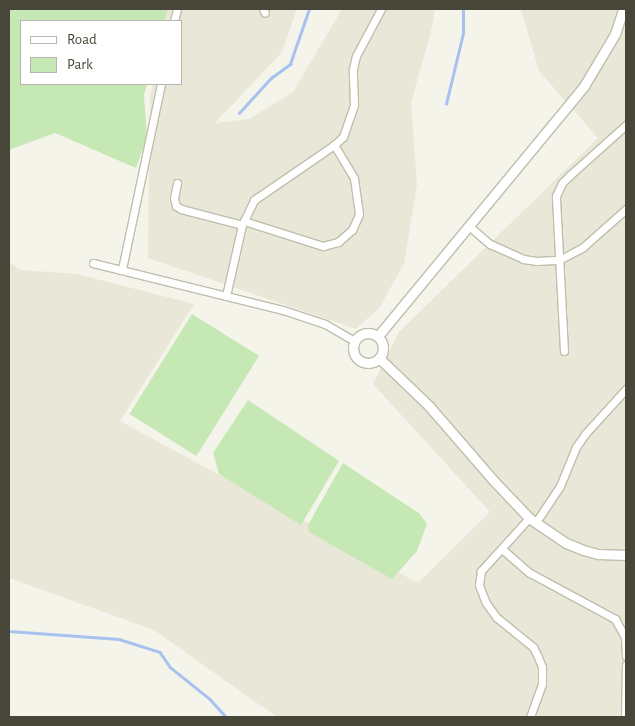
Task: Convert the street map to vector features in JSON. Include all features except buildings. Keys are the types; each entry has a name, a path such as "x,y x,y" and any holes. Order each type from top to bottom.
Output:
{"street":[{"path":"226,296 243,223 251,204 259,194 334,145 343,137 354,105 353,69 356,56 381,9"},
{"path":"378,336 584,86 615,34 623,9"},
{"path":"122,269 161,85"},
{"path":"564,351 556,204 558,189 570,175 626,125"},
{"path":"177,183 174,198 181,209 243,223 323,246 338,242 352,230 359,214 354,178 334,145"},
{"path":"469,226 490,244 517,257 537,261 559,260 582,248 626,209"},
{"path":"93,263 283,310 325,324 355,341"},
{"path":"368,333 378,336 383,349 379,358 368,363 360,360 353,349 358,336 368,333"},
{"path":"379,358 429,406 493,480 532,520 566,543 583,550 598,554 626,554"},
{"path":"530,717 542,684 542,667 538,657 527,642 496,617 486,603 479,585 481,571 532,520 560,486 576,447 585,434 626,390"},
{"path":"502,549 530,573 615,619 625,637 626,656"},
{"path":"625,717 626,665"}],"shaded area":[{"path":"167,9 297,9 282,52 215,123 249,119 293,92 342,9 435,9 431,31 411,103 417,184 404,264 379,308 356,329 148,258 150,95 153,85 182,85 182,20 164,20"},
{"path":"521,9 626,9 626,717 277,717 154,630 9,578 9,262 21,270 77,274 194,304 120,421 418,583 490,512 373,384 399,332 598,138 539,71"}],"green space":[{"path":"9,9 168,9 164,20 20,20 20,85 147,85 144,95 147,137 136,168 55,133 9,150"},
{"path":"192,314 259,356 196,456 129,414"},
{"path":"248,400 339,461 301,525 219,474 213,453"},
{"path":"343,463 420,514 427,524 417,551 392,579 309,532 308,525"}],"waterway":[{"path":"239,113 271,78 290,64 309,9"},
{"path":"446,104 463,33 463,9"},
{"path":"9,631 119,639 160,652 170,667 210,699 226,717"}]}
